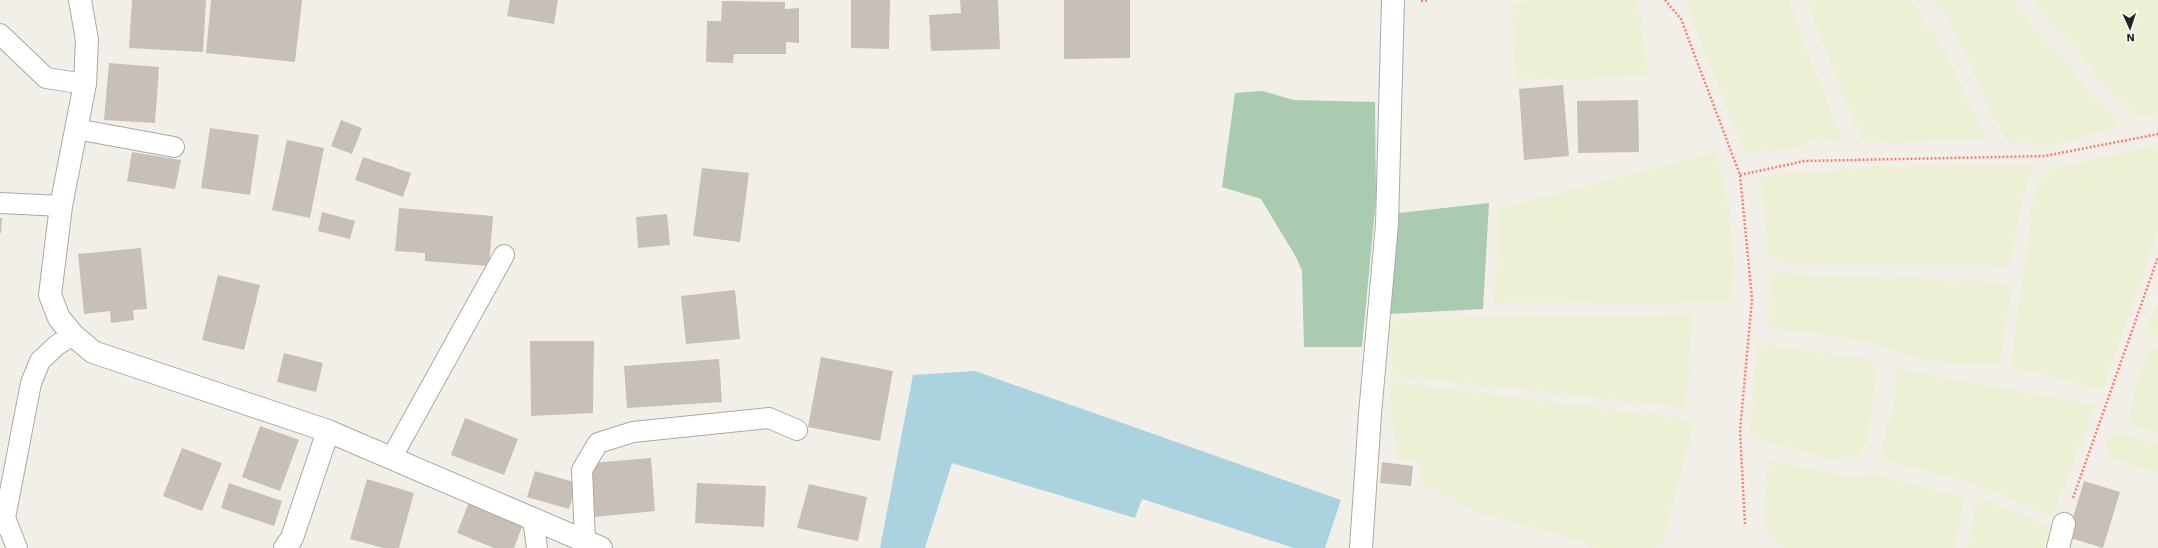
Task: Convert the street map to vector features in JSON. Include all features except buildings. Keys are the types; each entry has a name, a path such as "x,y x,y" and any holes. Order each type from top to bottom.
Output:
{"street":[{"path":"80,0 87,40 85,84 61,206 50,295 59,318 73,335 93,352 328,431 593,544"},
{"path":"1361,548 1370,414 1387,224 1393,0"},
{"path":"285,548 292,538 328,431"},
{"path":"2058,548 2064,524"}],"lane":[{"path":"0,34 46,78 85,84"},
{"path":"76,129 174,147"},
{"path":"0,203 61,206"},
{"path":"392,457 504,255"},
{"path":"17,548 3,521 31,383 40,361 57,345 73,335"},
{"path":"593,544 582,470 598,443 633,432 769,418 797,430"},
{"path":"533,518 537,548"}],"path":[{"path":"1665,0 1681,19 1740,175 1752,299 1740,432 1745,526"},
{"path":"1740,175 1804,161 2046,156 2158,134"},
{"path":"2064,524 2158,257"}],"green space":[{"path":"1530,0 1638,0 1649,77 1515,80 1512,4"},
{"path":"1688,0 1788,0 1844,145 1819,137 1797,149 1744,153 1686,5"},
{"path":"1806,0 1911,0 1953,66 1985,139 1865,144 1844,99"},
{"path":"1933,0 2011,0 2120,126 2057,145 2009,143 1991,113 1953,26"},
{"path":"2032,0 2158,0 2158,114 2133,116"},
{"path":"1262,91 1294,100 1375,102 1376,198 1362,347 1304,347 1302,271 1296,257 1261,199 1222,187 1235,93"},
{"path":"2158,144 2158,232 2103,390 2010,367 2035,184 2048,169"},
{"path":"1717,151 1725,186 1732,234 1735,277 1729,302 1495,304 1498,208"},
{"path":"1874,166 2033,167 2022,202 2011,265 1785,264 1768,255 1760,180 1771,174 1808,173"},
{"path":"1489,203 1483,309 1389,314 1399,213"},
{"path":"1776,273 2013,283 2001,360 1994,365 1928,362 1876,345 1830,335 1777,328 1768,324 1769,276"},
{"path":"2158,301 2158,335 2140,340"},
{"path":"1693,314 1686,408 1391,375 1390,321 1422,318"},
{"path":"1756,343 1864,359 1878,367 1867,443 1859,456 1831,460 1756,439 1751,430"},
{"path":"2158,349 2158,432 2128,425 2135,385 2148,350"},
{"path":"1903,369 2096,405 2052,516 1974,484 1884,461 1880,451 1892,413 1897,370"},
{"path":"1388,381 1695,420 1665,536 1656,548 1593,548 1580,541 1483,515 1419,481 1419,460 1397,459"},
{"path":"2121,432 2158,443 2158,474 2111,458 2106,449 2107,436"},
{"path":"1769,460 1857,477 1873,473 1965,497 1956,548 1784,548 1762,523"},
{"path":"1978,497 2050,525 2044,548 1966,548"}],"water":[{"path":"975,371 1341,500 1325,548 1294,548 1142,499 1135,518 952,463 925,548 880,548 913,375"}]}
